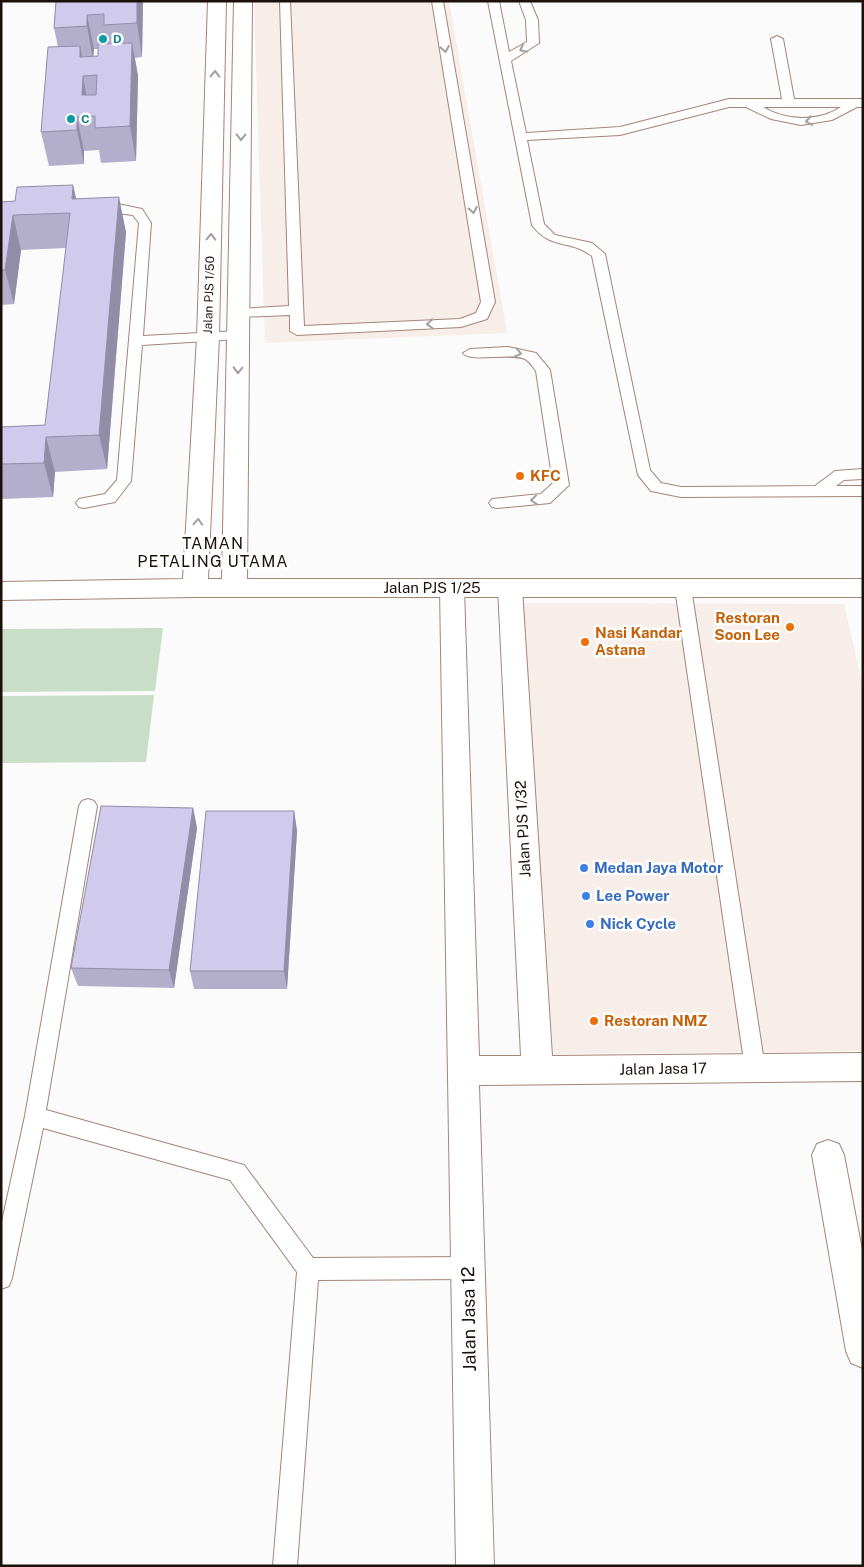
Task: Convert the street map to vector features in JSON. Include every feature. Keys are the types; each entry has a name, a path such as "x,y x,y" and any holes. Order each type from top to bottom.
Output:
{"street":[{"name":"Jalan PJS 1/50","path":"194,588 208,337 217,1"},
{"name":"Jalan PJS 1/50","path":"234,588 243,1"},
{"name":"Jalan PJS 1/25","path":"1,591 194,588 683,588 862,591"},
{"name":"Jalan PJS 1/32","path":"510,588 537,1070"},
{"path":"452,589 464,1071"},
{"name":"Jalan Jasa 17","path":"464,1071 863,1066"},
{"name":"Jalan Jasa 12","path":"464,1071 475,1566"},
{"path":"828,1155 863,1351"}],"lane":[{"path":"285,1 298,331 461,323 482,316 488,302 437,1"},
{"path":"493,1 506,58 538,225 551,238 587,246 598,254 643,471 647,477 656,487 681,492 863,491"},
{"path":"506,58 533,43 532,20 524,1"},
{"path":"777,39 789,103"},
{"path":"521,137 620,131 729,103 858,103"},
{"path":"749,103 764,113 782,120 801,122 827,118 858,103"},
{"path":"84,503 110,498 124,481 145,223 138,212 112,207 85,208"},
{"path":"238,313 297,310"},
{"path":"135,341 238,335"},
{"path":"470,353 508,351 531,356 543,370 561,486 545,499 497,503"},
{"path":"819,491 840,475 863,474"},
{"path":"683,588 755,1068"},
{"path":"1,1278 35,1116 88,806"},
{"path":"35,1116 237,1172 308,1269 284,1566"},
{"path":"308,1269 468,1268"}],"shaded area":[{"path":"254,1 449,1 507,333 265,343"},
{"path":"523,603 844,604 863,687 863,1051 553,1054"}],"green space":[{"path":"163,628 155,691 1,692 1,629"},
{"path":"154,695 146,762 1,763 1,696"}],"building":[{"path":"56,1 137,1 137,23 104,25 104,14 87,15 87,26 54,28"},
{"path":"132,43 130,126 95,128 95,116 77,117 77,130 41,132 48,47 80,46 80,57 98,56 98,44","holes":["97,75 96,95 82,95 83,76"]},
{"path":"73,185 72,199 119,197 99,435 46,437 44,463 1,464 1,427 45,425 70,213 13,215 5,270 1,270 1,202 15,201 17,187"},
{"path":"101,806 193,808 169,970 71,968"},
{"path":"206,811 294,811 284,971 190,971"}],"place":[{"name":"D","path":"103,39"},
{"name":"C","path":"71,119"},
{"name":"KFC","path":"520,476"},
{"name":"Restoran Soon Lee","path":"790,627"},
{"name":"Nasi Kandar Astana","path":"585,642"},
{"name":"Medan Jaya Motor","path":"584,868"},
{"name":"Lee Power","path":"586,896"},
{"name":"Nick Cycle","path":"590,924"},
{"name":"Restoran NMZ","path":"594,1021"}],"district":[{"name":"TAMAN PETALING UTAMA","path":"213,552"}]}
